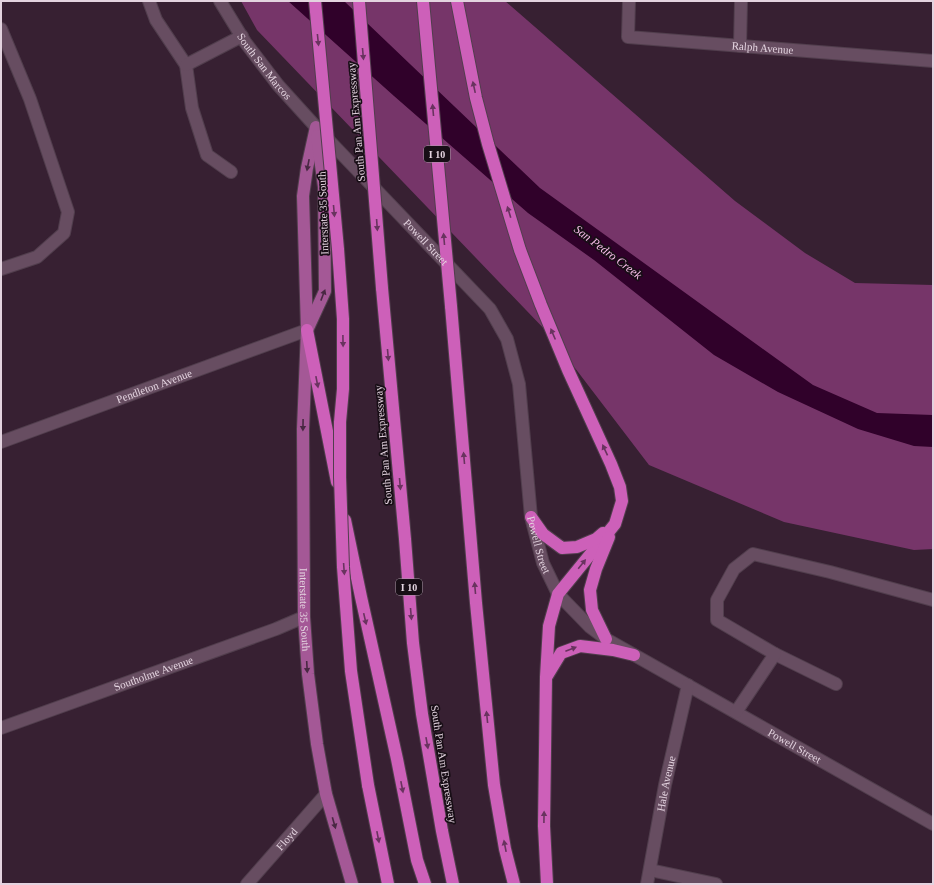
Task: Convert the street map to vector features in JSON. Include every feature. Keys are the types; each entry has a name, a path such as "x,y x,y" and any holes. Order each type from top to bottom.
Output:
{"highway":[{"path":"315,1 343,319 340,477 343,567 351,671 368,785 388,884"},
{"name":"South Pan Am Expressway","path":"359,1 413,643 422,714 442,831 453,884"},
{"name":"I 10","path":"424,1 475,596 494,785 505,849 514,884"},
{"path":"457,1 469,67 488,144 520,250 568,370 620,487 622,501 615,524 596,569 590,590 592,610 606,639"},
{"path":"307,330 361,598 397,759 417,860 425,884"},
{"path":"531,517 543,534 562,548 577,547 596,539 615,524"},
{"path":"547,884 544,826 546,677 549,626 558,594 615,524"},
{"path":"546,677 561,653 580,646 613,650 634,655"}],"main road":[{"name":"Interstate 35 South","path":"316,127 307,168 303,196 307,330 303,429 304,617 308,674 317,744 326,794 352,884"},
{"name":"Interstate 35 South","path":"307,330 325,291 324,187 316,127"}],"street":[{"path":"149,1 156,20 186,65 192,108 207,155 231,172"},
{"name":"South San Marcos","path":"220,1 242,36 278,85 316,127"},
{"name":"Ralph Avenue","path":"629,1 628,37 933,61"},
{"path":"740,46 741,1"},
{"path":"1,28 30,99 68,212 64,233 37,257 1,269"},
{"path":"186,65 242,36"},
{"name":"Powell Street","path":"316,127 490,309 507,340 519,384 531,517 543,563 558,594 590,627 606,639 933,824"},
{"name":"Pendleton Avenue","path":"1,442 307,330"},
{"path":"836,684 775,654 717,620 717,600 734,569 753,554 830,572 933,600"},
{"name":"Southolme Avenue","path":"1,728 276,629 304,617"},
{"path":"736,712 775,654"},
{"name":"Hale Avenue","path":"647,884 665,785 688,685"},
{"name":"Floyd","path":"249,884 326,794"},
{"path":"650,870 716,884"}],"shaded area":[{"path":"241,1 505,1 735,201 805,253 855,283 933,285 933,549 914,550 784,522 649,465 549,334 257,30"}],"water":[{"name":"San Pedro Creek","path":"288,1 344,1 540,188 813,385 877,413 933,415 933,447 914,446 858,429 778,392 714,355 594,260 528,213"}]}
